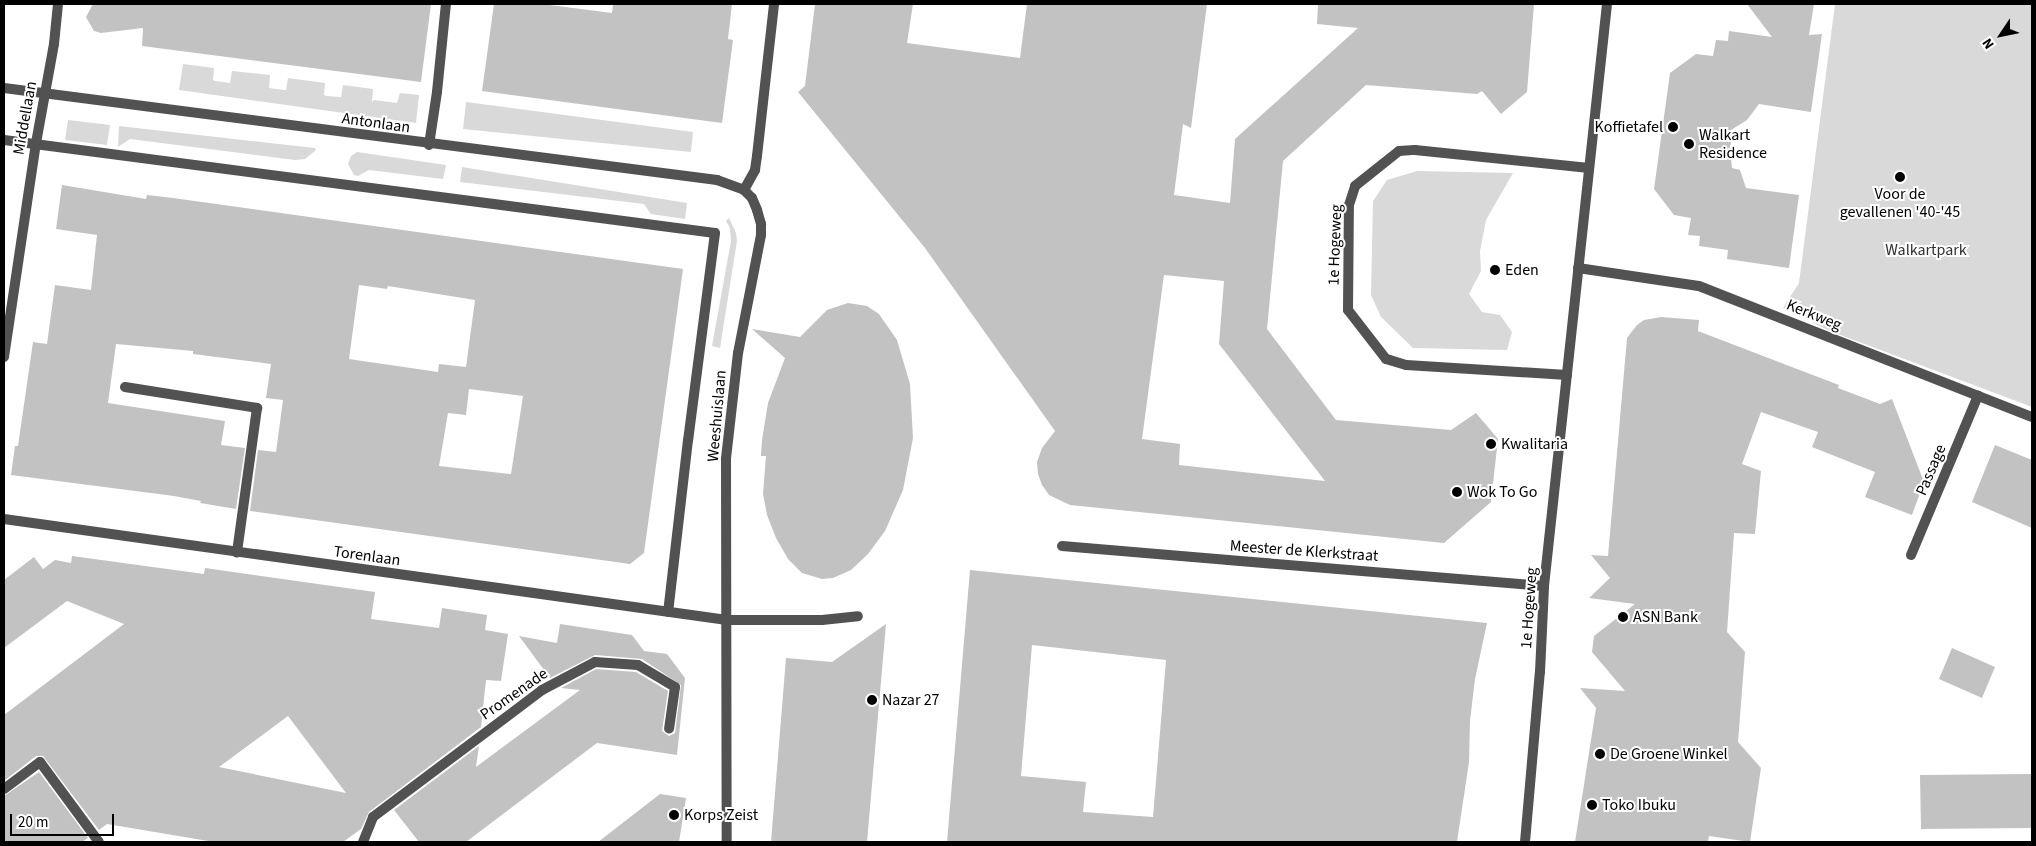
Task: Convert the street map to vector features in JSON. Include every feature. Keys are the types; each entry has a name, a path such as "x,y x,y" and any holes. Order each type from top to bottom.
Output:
{"street":[{"name":"Middellaan","path":"4,356 36,143 54,44 58,4"},
{"path":"429,145 438,92 446,4"},
{"path":"744,190 755,170 774,4"},
{"name":"1e Hogeweg","path":"1525,842 1540,672 1544,586 1607,4"},
{"name":"Antonlaan","path":"4,88 429,145 717,180 744,190"},
{"path":"4,140 715,233 668,612"},
{"name":"1e Hogeweg","path":"1566,376 1406,366 1386,359 1348,310 1350,205 1355,186 1398,151 1415,150 1589,168"},
{"name":"Weeshuislaan","path":"727,842 726,459 738,352 761,235 761,224 757,210 752,198 744,190"},
{"name":"Kerkweg","path":"1578,268 1699,286 2032,417"},
{"path":"125,387 257,408 237,553"},
{"name":"Passage","path":"1911,555 1978,396"},
{"name":"Torenlaan","path":"4,518 237,553 727,620"},
{"name":"Meester de Klerkstraat","path":"1062,546 1544,586"},
{"path":"727,620 822,620 858,616"},
{"name":"Promenade","path":"363,842 373,817 542,690 595,662 638,665 675,688 669,729"},
{"path":"4,789 40,762 100,842"}],"green space":[{"name":"Walkartpark","path":"1835,4 2032,4 2032,407 1830,331 1813,323 1811,319 1783,308 1799,283"},
{"path":"183,64 214,68 213,80 215,81 230,83 232,71 270,75 269,88 284,90 286,90 288,78 325,83 324,95 326,96 341,97 343,85 373,89 372,102 374,100 397,103 400,93 419,95 416,123 179,90"},
{"path":"466,102 693,132 691,152 463,129"},
{"path":"68,120 110,125 107,145 65,140"},
{"path":"119,126 315,148 316,150 305,159 295,160 130,139 118,147"},
{"path":"357,152 446,165 443,179 369,170 358,176 354,175 348,164 351,156"},
{"path":"462,167 687,203 685,219 651,214 644,204 460,182"},
{"path":"1417,171 1513,173 1486,220 1480,251 1481,271 1469,294 1482,312 1500,315 1512,332 1507,350 1413,348 1381,317 1371,295 1373,201 1387,180"},
{"path":"729,218 736,233 737,241 720,348 712,346 731,241 730,228 726,221"}],"building":[{"path":"93,4 431,4 421,82 142,46 143,28 101,33 94,31 86,17"},
{"path":"494,4 542,4 612,13 613,4 732,4 728,39 733,40 722,123 482,91"},
{"path":"815,4 913,4 907,43 1020,58 1027,4 1207,4 1191,128 1183,124 1174,195 1230,203 1235,139 1358,28 1317,24 1318,4 1534,4 1527,92 1501,114 1482,91 1477,94 1366,85 1283,161 1267,329 1336,420 1451,430 1476,413 1498,439 1491,502 1444,543 1070,505 1049,495 1042,485 1038,474 1037,462 1042,448 1055,431 925,248 798,92 805,86","holes":["1164,275 1224,281 1219,344 1325,481 1179,465 1180,444 1142,439"]},
{"name":"Walkart Residence","path":"1747,4 1814,4 1809,35 1822,34 1811,112 1759,104 1747,120 1731,130 1731,143 1728,153 1731,158 1732,168 1740,170 1746,188 1799,195 1789,268 1727,259 1728,250 1699,246 1700,236 1688,235 1691,218 1674,215 1654,189 1670,73 1696,54 1713,56 1716,40 1728,41 1729,31 1772,37"},
{"path":"62,185 146,199 147,195 173,198 683,269 644,553 630,564 250,511 258,450 276,452 283,400 266,398 271,364 193,354 193,351 116,344 108,403 225,421 221,445 245,448 236,509 200,503 201,501 174,496 11,475 15,446 18,446 33,342 47,344 55,285 91,290 97,235 56,229","holes":["359,285 387,289 388,286 475,300 466,367 439,364 438,372 349,359","469,389 523,396 511,474 439,466 448,413 466,415"]},
{"path":"848,303 867,306 879,314 897,340 910,384 913,438 903,490 885,531 868,554 851,570 833,578 822,579 802,573 788,559 776,538 767,515 763,494 766,456 761,456 762,440 768,403 785,358 752,329 800,337 827,310"},
{"path":"1661,317 1699,320 1698,331 1839,385 1838,388 1880,404 1892,399 1924,482 1912,515 1865,497 1875,472 1812,447 1818,432 1761,412 1742,464 1761,471 1755,534 1734,533 1727,632 1745,652 1738,742 1761,768 1750,842 1709,836 1708,842 1575,842 1596,708 1580,688 1625,691 1592,652 1594,636 1635,604 1589,598 1610,578 1591,555 1608,556 1627,338 1637,325 1644,320"},
{"path":"1995,445 2032,460 2032,528 1972,502"},
{"path":"72,556 204,574 205,568 375,592 371,619 439,628 442,608 487,615 485,630 508,634 501,681 486,680 481,727 369,812 361,829 343,842 214,842 107,824 99,830 43,756 36,756 4,781 4,715 124,624 67,601 4,648 4,580 34,557 43,569 55,560 71,563","holes":["288,716 346,793 219,767"]},
{"path":"970,570 1487,623 1475,679 1470,721 1469,762 1457,842 947,842","holes":["1032,645 1166,660 1153,817 1083,812 1086,782 1021,776"]},
{"path":"560,624 632,635 644,651 667,654 685,678 677,755 597,743 466,842 419,842 394,810 479,746 476,767 580,690 561,688 596,669 636,672 668,691 662,731 669,736 675,733 681,685 642,659 595,655 550,678 519,636 557,643"},
{"path":"886,624 867,842 771,842 786,658 832,662"},
{"path":"1952,648 1995,667 1982,698 1939,679"},
{"path":"39,772 88,838 82,842 4,842 4,796"},
{"path":"2032,774 2032,828 1921,829 1920,775"},
{"path":"660,794 686,798 679,842 598,842"}],"place":[{"name":"Koffietafel","path":"1673,127"},
{"name":"Walkart Residence","path":"1689,144"},
{"name":"Voor de gevallenen '40-'45","path":"1900,177"},
{"name":"Eden","path":"1495,270"},
{"name":"Kwalitaria","path":"1491,444"},
{"name":"Wok To Go","path":"1457,492"},
{"name":"ASN Bank","path":"1623,617"},
{"name":"Nazar 27","path":"872,700"},
{"name":"De Groene Winkel","path":"1600,754"},
{"name":"Toko Ibuku","path":"1592,805"},
{"name":"Korps Zeist","path":"674,815"}]}
